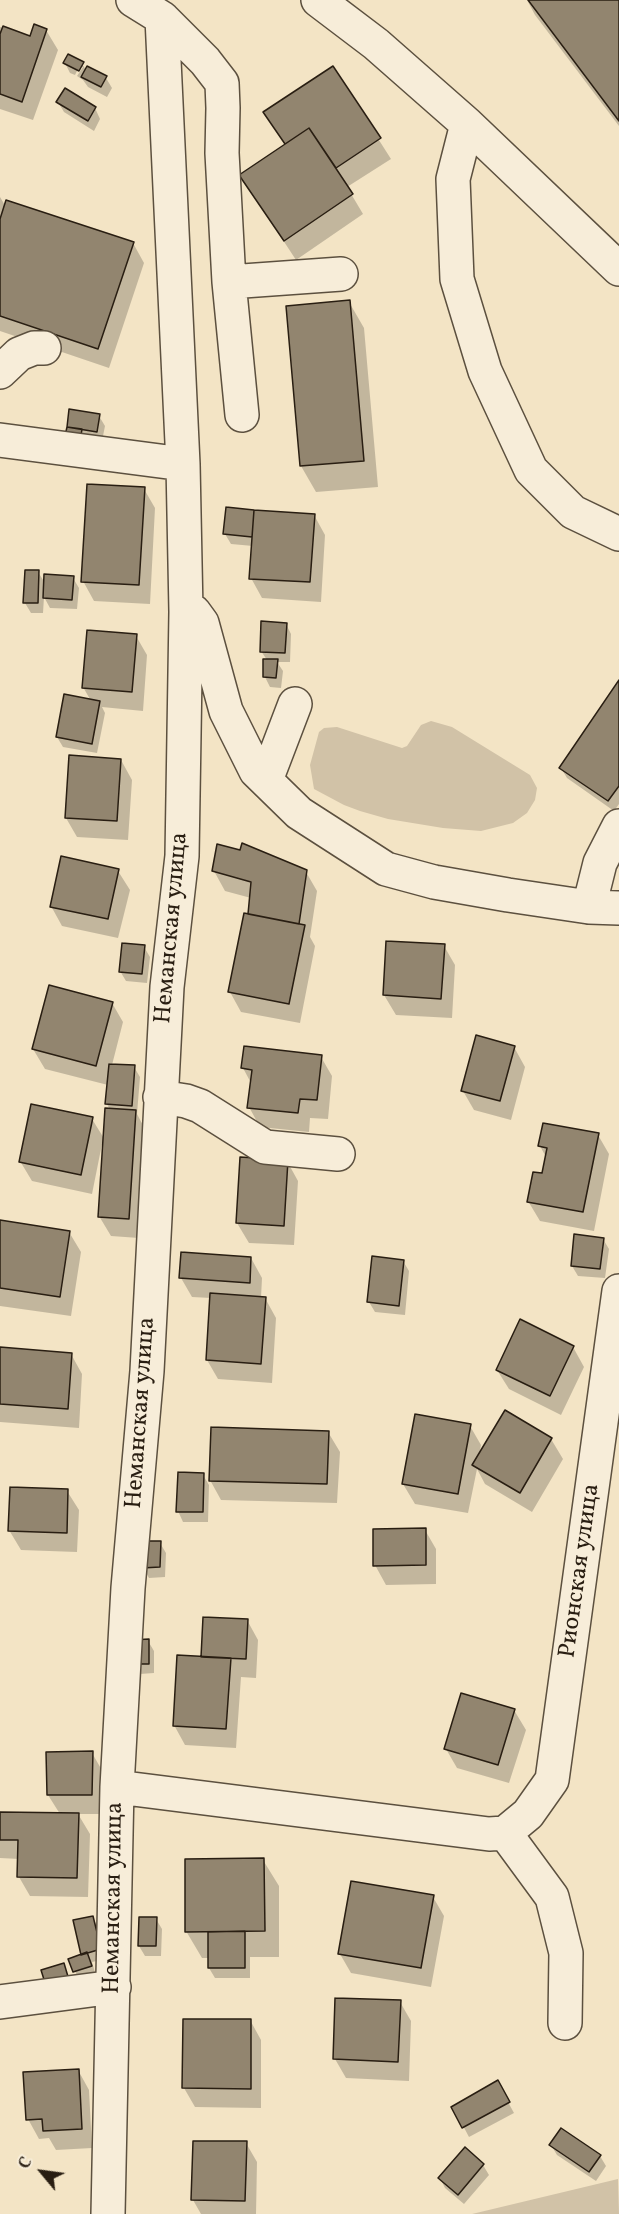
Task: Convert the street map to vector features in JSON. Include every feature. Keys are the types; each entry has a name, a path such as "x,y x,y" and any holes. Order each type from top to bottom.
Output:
{"lane":[{"path":"133,0 162,18 205,61 222,83 224,108 222,153 229,282 242,416"},
{"path":"318,0 376,44 467,124 619,269"},
{"name":"Неманская улица","path":"108,2214 117,1787 128,1588 147,1371 167,987 182,856 186,612 183,464 162,18"},
{"path":"467,124 453,179 457,279 485,371 531,470 573,512 619,534"},
{"path":"229,282 341,274"},
{"path":"0,372 20,354 34,348 44,348"},
{"path":"0,440 183,464"},
{"path":"186,612 194,612 199,616 226,711 256,771 299,813 386,869 434,882 611,908 600,863 619,826"},
{"path":"266,780 295,704"},
{"path":"160,1097 200,1106 265,1147 338,1155"},
{"name":"Рионская улица","path":"505,1833 528,1814 552,1780 619,1291"},
{"path":"117,1787 489,1834 505,1833 552,1897 566,1953 565,2023"},
{"path":"0,2002 114,1987"}],"shaded area":[{"path":"431,721 452,727 530,775 537,788 535,800 527,813 513,823 481,831 443,828 388,819 360,811 314,789 310,765 319,732 324,728 337,727 402,748 407,746 421,725"},
{"path":"618,2179 619,2214 472,2214"}],"building":[{"path":"528,0 619,0 619,121"},
{"path":"34,24 47,29 22,102 0,94 0,34 3,26 30,36"},
{"path":"68,54 84,62 79,71 63,63"},
{"path":"87,66 107,76 101,87 81,77"},
{"path":"333,66 381,138 336,168 309,128 285,144 263,112"},
{"path":"65,88 96,107 88,121 56,102"},
{"path":"309,128 353,194 284,241 239,175"},
{"path":"6,200 134,242 98,349 0,316 0,219"},
{"path":"350,300 364,461 300,466 286,306"},
{"path":"69,409 100,414 97,432 67,427"},
{"path":"67,427 82,429 80,442 64,440"},
{"path":"87,484 145,487 139,585 81,582"},
{"path":"226,507 254,510 252,537 223,534"},
{"path":"254,510 315,514 310,582 249,579"},
{"path":"25,570 39,570 38,603 23,603"},
{"path":"44,574 74,576 72,600 43,598"},
{"path":"261,621 287,623 285,653 260,652"},
{"path":"87,630 137,634 132,692 82,688"},
{"path":"263,659 278,659 276,678 263,677"},
{"path":"619,680 619,786 608,801 559,768"},
{"path":"64,694 100,701 92,744 56,737"},
{"path":"69,755 121,759 117,821 65,818"},
{"path":"242,843 307,870 299,924 248,914 251,882 212,871 217,844 240,850"},
{"path":"61,856 119,869 108,919 50,907"},
{"path":"244,913 305,925 289,1004 228,992"},
{"path":"386,941 445,944 441,999 383,995"},
{"path":"122,943 145,945 142,974 119,972"},
{"path":"49,985 113,1002 96,1066 32,1049"},
{"path":"476,1035 515,1046 500,1101 461,1091"},
{"path":"244,1046 322,1055 317,1100 300,1099 298,1113 247,1108 252,1070 241,1068"},
{"path":"109,1064 135,1065 132,1106 105,1104"},
{"path":"31,1104 93,1117 81,1175 19,1162"},
{"path":"105,1108 136,1110 129,1219 98,1217"},
{"path":"543,1123 599,1133 583,1212 527,1202 533,1172 542,1173 547,1148 538,1146"},
{"path":"240,1157 288,1160 284,1226 236,1223"},
{"path":"0,1220 70,1231 60,1297 0,1288"},
{"path":"574,1234 604,1238 600,1269 571,1266"},
{"path":"181,1252 251,1257 250,1283 179,1278"},
{"path":"372,1256 404,1260 399,1306 367,1302"},
{"path":"210,1293 266,1297 261,1364 206,1360"},
{"path":"520,1319 574,1346 550,1396 496,1370"},
{"path":"0,1347 72,1353 68,1409 0,1404"},
{"path":"505,1410 552,1438 520,1493 472,1465"},
{"path":"415,1414 471,1424 458,1494 402,1484"},
{"path":"211,1427 329,1431 327,1484 209,1481"},
{"path":"178,1472 204,1473 203,1512 176,1512"},
{"path":"10,1487 68,1489 67,1533 8,1531"},
{"path":"426,1528 426,1565 373,1566 373,1529"},
{"path":"142,1541 161,1541 160,1567 142,1568"},
{"path":"203,1617 248,1619 246,1659 201,1657"},
{"path":"149,1639 149,1664 133,1664 132,1640"},
{"path":"177,1655 231,1658 226,1729 173,1726"},
{"path":"461,1693 515,1709 498,1765 444,1749"},
{"path":"93,1751 92,1795 47,1795 46,1752"},
{"path":"0,1812 79,1813 77,1878 17,1877 18,1840 0,1840"},
{"path":"264,1858 265,1931 185,1932 185,1859"},
{"path":"351,1881 434,1895 421,1968 338,1954"},
{"path":"93,1916 101,1949 81,1955 73,1920"},
{"path":"139,1917 157,1917 156,1946 138,1946"},
{"path":"245,1931 245,1968 208,1968 208,1932"},
{"path":"87,1952 92,1966 73,1972 68,1959"},
{"path":"64,1963 69,1980 46,1986 41,1970"},
{"path":"335,1998 401,2000 398,2062 333,2059"},
{"path":"183,2019 251,2019 251,2089 182,2088"},
{"path":"79,2069 82,2129 43,2131 42,2119 26,2120 23,2072"},
{"path":"498,2080 510,2102 462,2128 451,2107"},
{"path":"561,2128 601,2155 589,2172 549,2145"},
{"path":"193,2141 247,2141 245,2201 191,2200"},
{"path":"465,2147 484,2164 458,2195 438,2178"}]}
